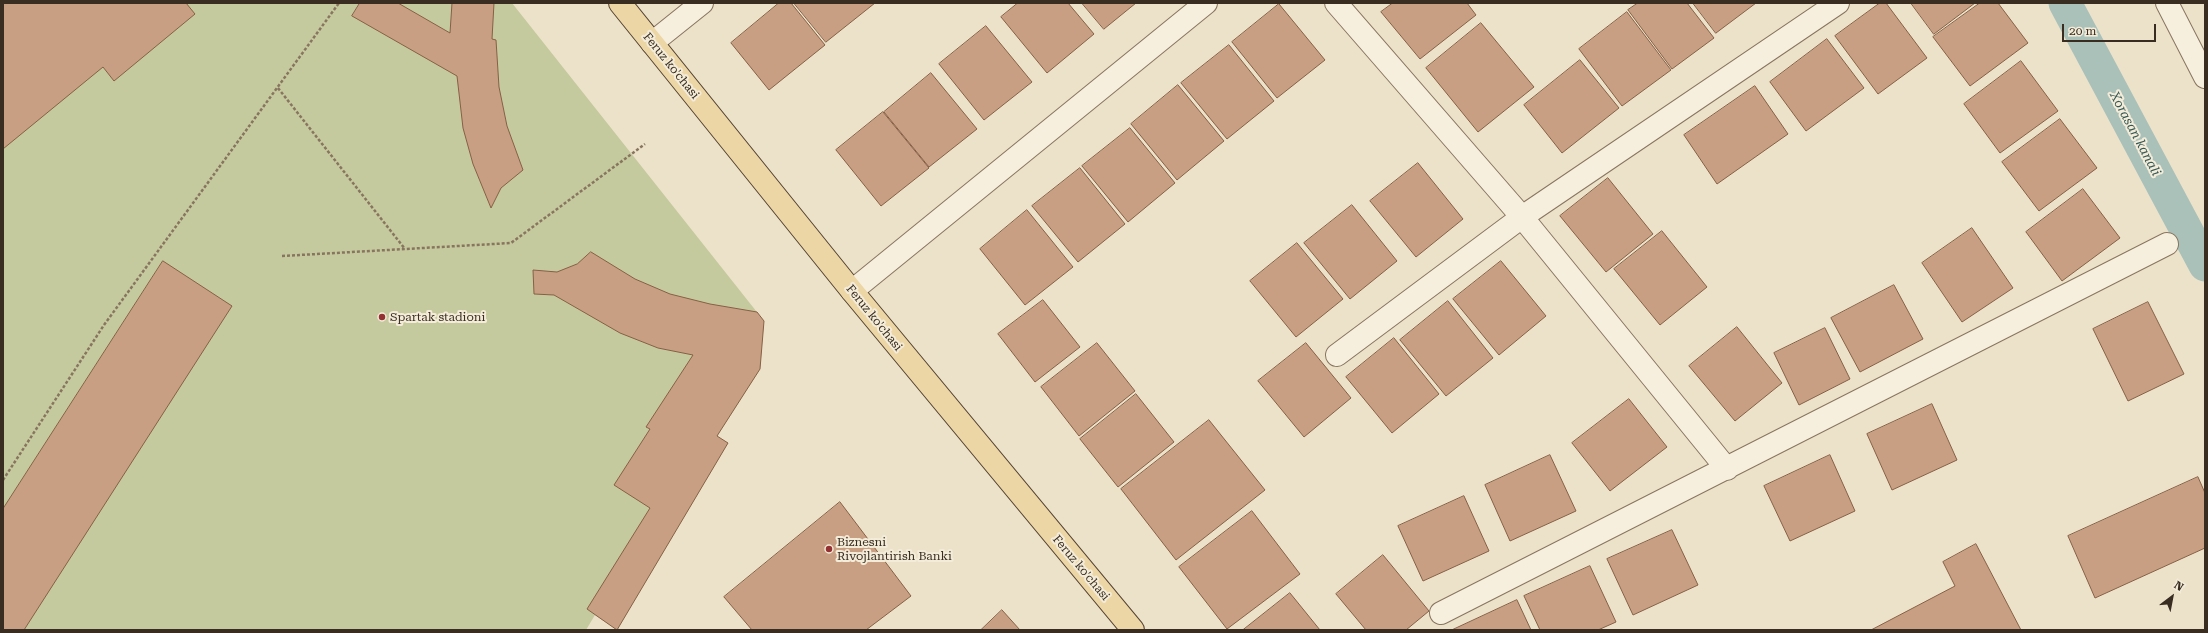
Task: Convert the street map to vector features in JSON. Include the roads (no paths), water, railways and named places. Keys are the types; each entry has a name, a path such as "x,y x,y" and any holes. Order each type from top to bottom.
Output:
{"main road":[{"name":"Feruz ko'chasi","path":"620,3 852,291 1133,630"}],"street":[{"path":"652,42 702,3"},
{"path":"852,291 1206,3"},
{"path":"1336,3 1522,217 1727,469"},
{"path":"1337,355 1522,217 1838,3"},
{"path":"2167,3 2205,77"},
{"path":"1441,613 1727,469 2167,244"}],"waterway":[{"name":"Xorasan kanali","path":"2065,3 2205,265"}],"place":[{"name":"Spartak stadioni","path":"382,317"},
{"name":"Biznesni Rivojlantirish Banki","path":"829,549"}]}
